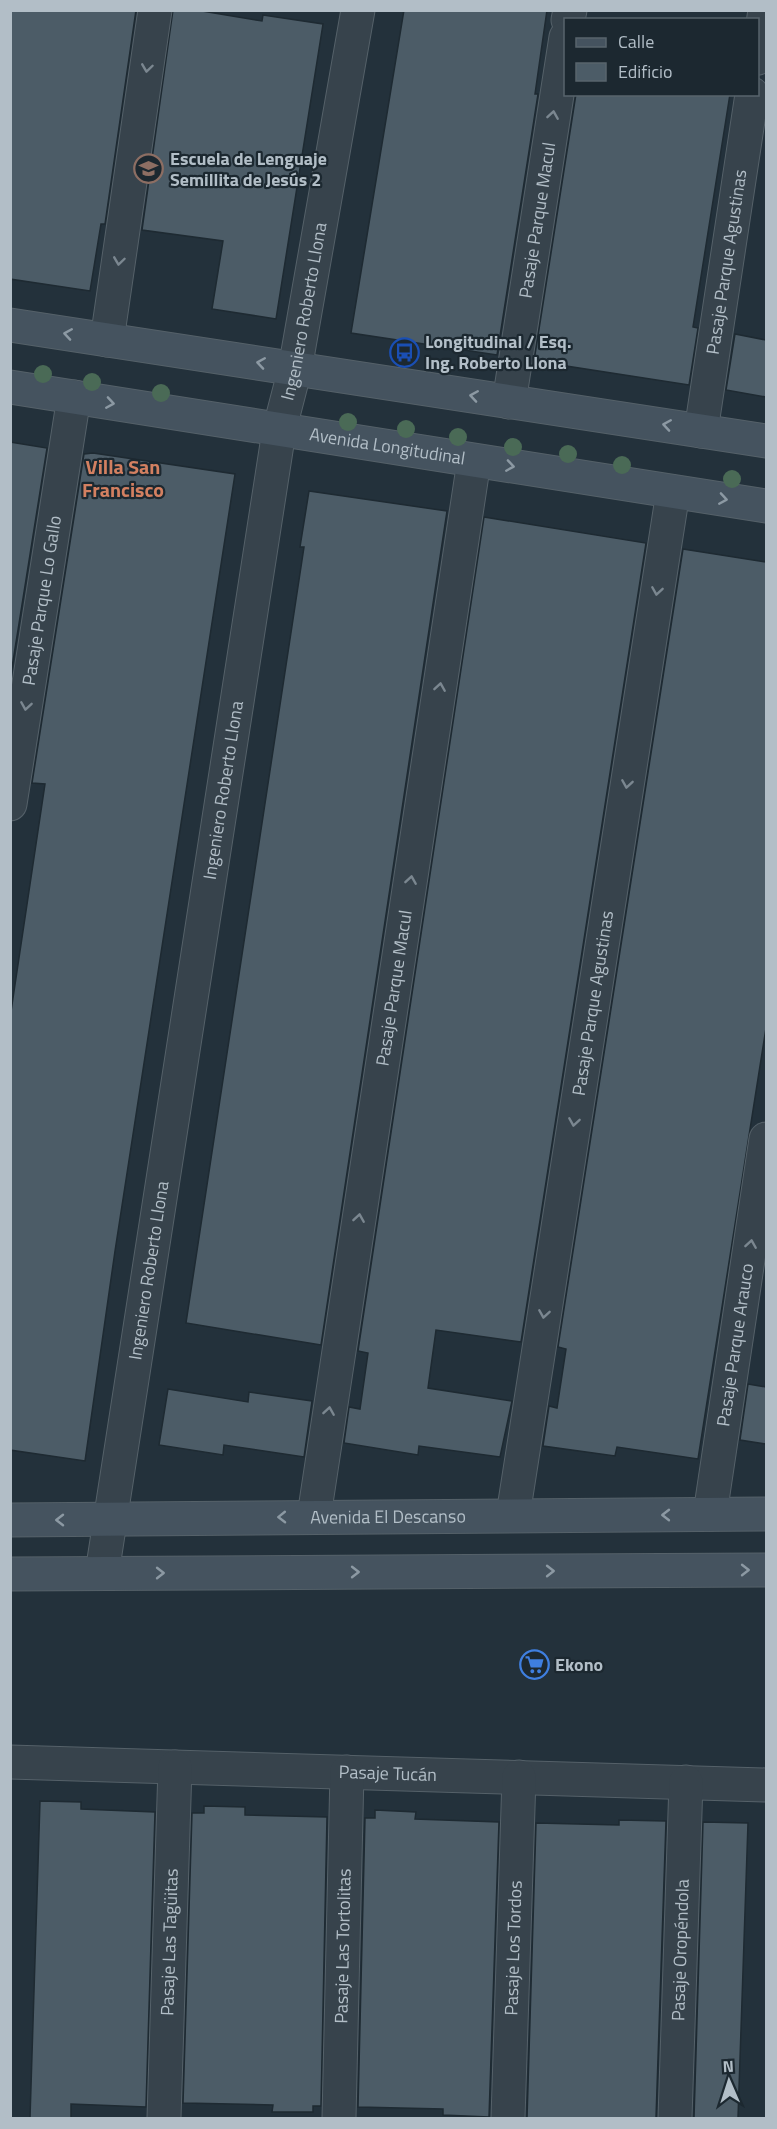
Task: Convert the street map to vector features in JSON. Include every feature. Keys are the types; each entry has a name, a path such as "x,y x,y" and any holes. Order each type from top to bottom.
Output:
{"main road":[{"path":"10,325 766,441"},
{"name":"Avenida Longitudinal","path":"10,387 766,506"},
{"name":"Avenida El Descanso","path":"10,1520 766,1514"},
{"path":"10,1574 766,1570"}],"street":[{"path":"108,340 155,10"},
{"name":"Ingeniero Roberto Llona","path":"102,1574 279,431 295,369 358,10"},
{"path":"759,51 765,10"},
{"name":"Pasaje Parque Macul","path":"509,402 564,50"},
{"name":"Pasaje Parque Agustinas","path":"701,430 752,96"},
{"name":"Pasaje Parque Lo Gallo","path":"10,804 74,397"},
{"name":"Pasaje Parque Macul","path":"314,1516 474,461"},
{"name":"Pasaje Parque Agustinas","path":"513,1515 673,492"},
{"name":"Pasaje Parque Arauco","path":"710,1514 766,1139"},
{"name":"Pasaje Tucán","path":"10,1762 766,1785"},
{"name":"Pasaje Las Tagüitas","path":"164,2118 175,1767"},
{"name":"Pasaje Las Tortolitas","path":"339,2118 347,1772"},
{"name":"Pasaje Los Tordos","path":"508,2118 519,1777"},
{"name":"Pasaje Oropéndola","path":"675,2118 686,1782"}],"building":[{"path":"10,10 136,10 105,224 101,224 90,291 10,279"},
{"path":"173,10 196,10 262,21 263,15 323,24 276,319 212,309 223,241 142,230"},
{"path":"404,10 547,10 535,94 538,94 497,355 351,333"},
{"path":"576,96 730,96 693,327 698,328 689,385 534,361"},
{"path":"735,334 766,340 766,397 726,390"},
{"path":"10,442 47,448 10,680"},
{"path":"93,453 235,474 115,1251 85,1461 10,1450 10,1018 45,784 32,783 84,454"},
{"path":"309,491 447,511 321,1345 186,1323 304,547 300,547"},
{"path":"484,517 646,543 521,1342 436,1330 428,1388 512,1401 500,1457 419,1446 418,1455 344,1443 349,1407 360,1409 368,1353 358,1351"},
{"path":"683,549 766,562 766,1028 698,1459 617,1447 615,1456 543,1446 549,1406 557,1408 566,1349 558,1347"},
{"path":"748,1384 766,1387 766,1444 740,1440"},
{"path":"168,1389 248,1402 249,1392 312,1401 304,1457 224,1445 223,1455 159,1445"},
{"path":"40,1801 81,1802 81,1809 155,1812 146,2107 71,2104 71,2118 30,2118"},
{"path":"204,1806 245,1807 245,1815 327,1817 321,2106 313,2106 313,2112 272,2112 273,2105 183,2103 192,1813 204,1813"},
{"path":"375,1810 416,1812 415,1819 499,1822 489,2117 443,2115 443,2109 358,2107 365,1818 375,1818"},
{"path":"619,1820 666,1821 656,2118 527,2118 536,1823 619,1825"},
{"path":"703,1822 748,1823 738,2118 694,2118"}],"place":[{"name":"Escuela de Lenguaje Semillita de Jesús 2","path":"149,169"},
{"name":"Longitudinal / Esq. Ing. Roberto Llona","path":"404,352"},
{"name":"Ekono","path":"534,1665"}],"district":[{"name":"Villa San Francisco","path":"123,478"}]}
